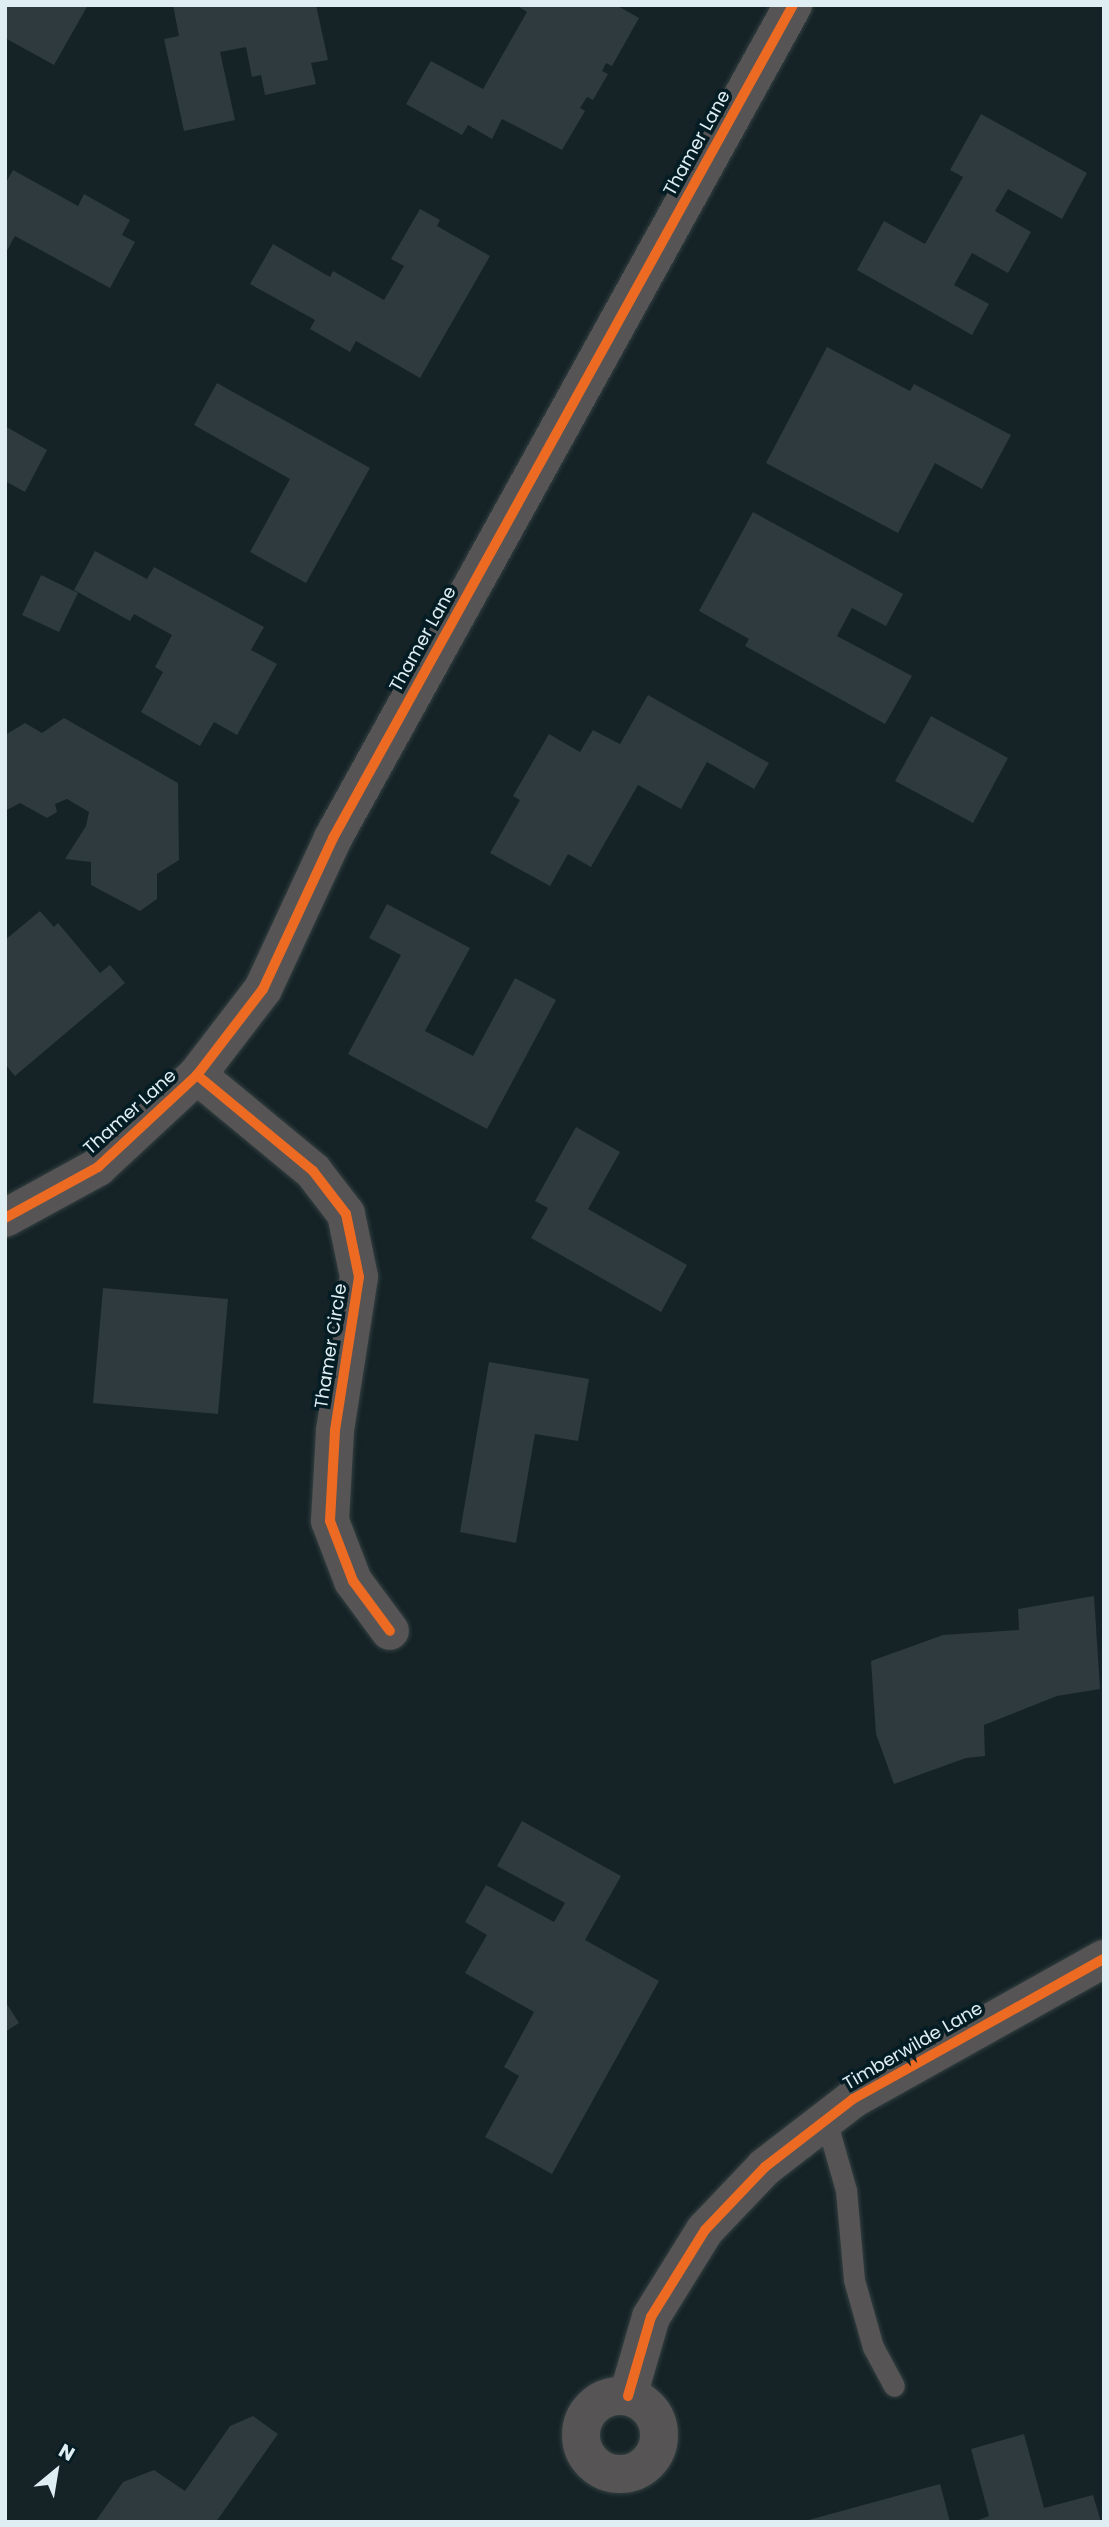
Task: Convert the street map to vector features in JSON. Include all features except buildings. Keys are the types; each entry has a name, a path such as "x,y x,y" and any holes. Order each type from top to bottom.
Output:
{"street":[{"name":"Thamer Lane","path":"5,1218 98,1167 197,1075 263,989 333,838 793,5"},
{"name":"Thamer Circle","path":"197,1075 313,1171 346,1214 359,1278 335,1431 330,1521 353,1581 390,1631"},
{"name":"Timberwilde Lane","path":"628,2396 651,2317 705,2230 765,2167 853,2099 1104,1959"}],"lane":[{"path":"826,2120 846,2190 854,2280 873,2347 894,2386"}],"cycle path":[{"path":"5,1218 98,1167 197,1075 263,989 333,838 793,5"},
{"path":"197,1075 313,1171 346,1214 359,1277 335,1431 330,1521 353,1581 390,1631"},
{"path":"628,2396 651,2317 705,2230 765,2167 853,2099 1104,1959"}]}
